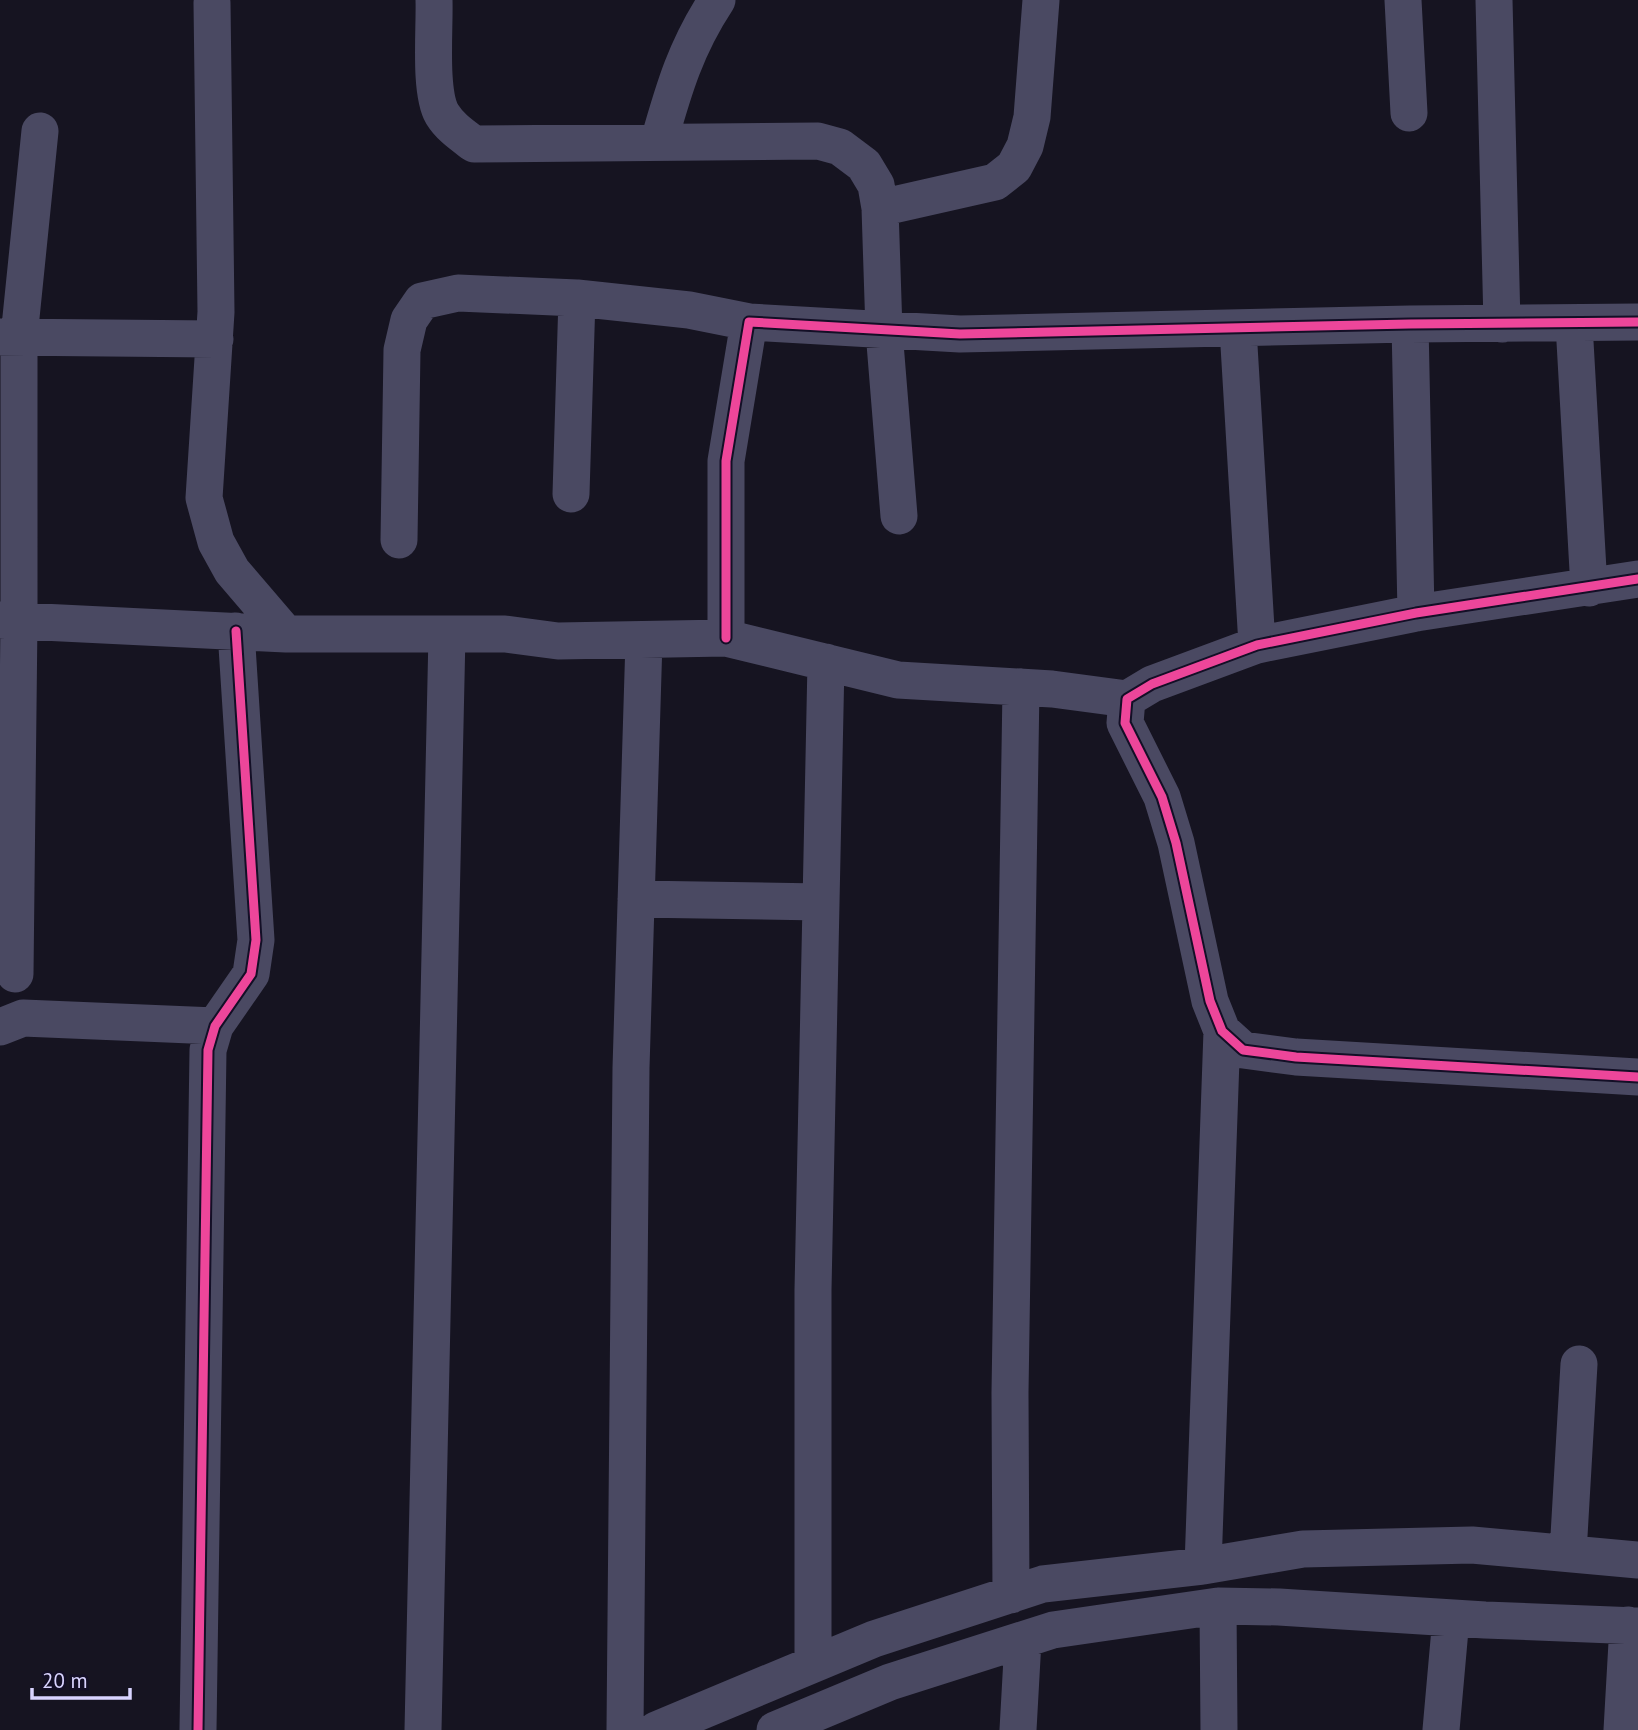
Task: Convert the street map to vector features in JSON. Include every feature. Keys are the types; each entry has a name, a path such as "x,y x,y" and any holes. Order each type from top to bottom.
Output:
{"street":[{"path":"434,0 435,87 441,112 452,127 474,144 818,141 840,147 864,165 876,186 880,208 884,331 899,516"},
{"path":"659,141 678,73 699,27 717,0"},
{"path":"880,208 995,183 1014,167 1025,146 1032,117 1041,0"},
{"path":"1403,0 1409,113"},
{"path":"1494,0 1502,324"},
{"path":"212,4 215,339 204,498 216,542 232,572 286,634"},
{"path":"15,974 10,620 10,337 40,131"},
{"path":"399,540 402,350 409,320 422,301 458,293 577,298 690,310 749,322 960,334 1638,322"},
{"path":"571,494 577,298"},
{"path":"726,638 726,461 749,322"},
{"path":"1410,324 1416,612"},
{"path":"1574,324 1589,588"},
{"path":"1238,329 1257,645"},
{"path":"10,337 215,339"},
{"path":"10,620 286,634 505,634 558,641 726,638 898,680 1021,687 1127,699 1152,684 1257,645 1416,612 1638,579"},
{"path":"198,1730 208,1050 215,1026 251,974 256,940 236,631"},
{"path":"423,1730 447,634"},
{"path":"625,1730 631,1068 644,640"},
{"path":"813,1664 813,1290 826,662"},
{"path":"1011,1595 1010,1393 1021,687"},
{"path":"1127,699 1125,723 1162,797 1173,831 1210,1001 1222,1031 1203,1566"},
{"path":"636,899 821,902"},
{"path":"0,1027 23,1018 215,1026"},
{"path":"1222,1031 1242,1050 1296,1057 1638,1077"},
{"path":"1569,1553 1579,1364"},
{"path":"656,1730 874,1639 1043,1584 1203,1566 1303,1549 1472,1545 1638,1560"},
{"path":"1218,1606 1219,1730"},
{"path":"775,1730 837,1717 890,1682 1053,1630 1218,1606 1328,1609 1451,1618 1633,1626 1622,1730"},
{"path":"1441,1730 1451,1618"},
{"path":"1018,1730 1023,1640"}],"cycle path":[{"path":"726,638 726,461 749,322 960,334 1638,322"},
{"path":"1638,579 1416,613 1257,645 1152,684 1127,699 1125,723 1162,797 1176,843 1210,1001 1222,1031 1243,1050 1296,1057 1638,1077"},
{"path":"198,1730 208,1050 215,1026 251,974 256,940 236,631"}]}
